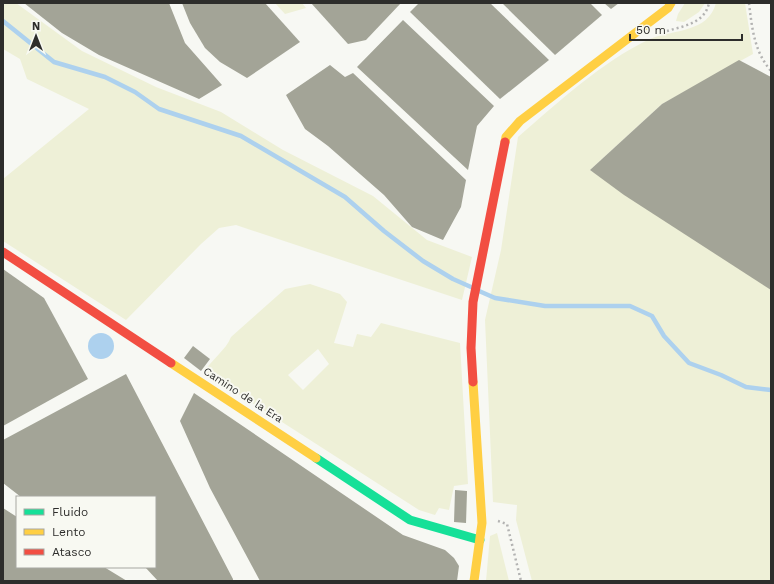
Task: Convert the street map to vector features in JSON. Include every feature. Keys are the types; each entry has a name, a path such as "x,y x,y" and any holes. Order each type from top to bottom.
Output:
{"street":[{"path":"474,581 482,523 471,348 473,302 506,137 520,121 668,8 671,3"},
{"name":"Camino de la Era","path":"3,252 410,520 480,540"}],"path":[{"path":"749,3 753,36 762,61 771,71"},
{"path":"482,523 494,519 507,524 521,581"}],"green space":[{"path":"3,3 16,3 82,51 156,87 221,112 283,150 373,196 427,240 472,257 462,300 236,225 219,228 201,244 126,320 3,241 3,179 89,109 27,79 20,59 3,49"},
{"path":"275,3 302,3 306,8 285,14"},
{"path":"685,3 705,3 699,12 684,22 676,21 678,14"},
{"path":"716,3 745,3 753,54 662,104 590,170 771,289 771,581 532,581 516,520 517,505 493,502 485,320 501,250 518,137 581,84 615,59 650,39 698,25 706,20 712,13"},
{"path":"310,284 340,294 347,302 334,343 353,347 357,334 371,337 381,323 460,343 468,484 454,486 449,510 439,508 435,515 419,510 204,372 226,346 231,337 285,289","holes":["318,349 329,364 303,390 288,375"]},
{"path":"497,533 509,581 486,581 490,536"}],"water":[{"path":"101,333 110,337 114,346 110,355 101,359 92,355 88,346 92,337"}],"building":[{"path":"24,3 169,3 185,43 222,85 199,99 99,55 62,33"},
{"path":"182,3 265,3 300,42 247,78 220,62 205,48 190,23"},
{"path":"311,3 401,3 366,40 348,44"},
{"path":"419,3 490,3 549,60 500,99 410,12"},
{"path":"502,3 590,3 602,15 555,55"},
{"path":"604,3 619,3 611,9"},
{"path":"403,20 494,106 477,126 468,170 357,67"},
{"path":"739,60 771,77 771,290 624,195 590,170 662,104"},
{"path":"330,65 345,77 353,73 466,180 461,207 443,240 412,227 384,195 328,146 305,129 286,95"},
{"path":"3,269 44,298 88,379 3,426"},
{"path":"193,346 210,359 201,371 184,358"},
{"path":"126,374 233,581 158,581 146,568 156,568 156,496 20,496 3,483 3,440"},
{"path":"194,393 403,535 445,550 454,558 459,566 457,581 260,581 210,488 180,421"},
{"path":"455,490 467,491 466,523 454,522"},
{"path":"3,508 16,516 16,568 106,568 127,581 3,581"}],"waterway":[{"path":"3,21 54,62 105,77 135,92 159,109 241,136 345,197 384,231 423,261 453,279 471,287"},
{"path":"479,291 495,298 545,306 630,306 652,316 664,336 689,363 721,375 746,387 771,390"}],"traffic: fast":[{"path":"316,458 410,520 480,540"}],"traffic: slow":[{"path":"505,142 506,137 520,121 668,8 671,3"},
{"path":"171,363 316,458"},
{"path":"473,382 482,523 474,581"}],"traffic: jam":[{"path":"473,382 471,348 473,302 505,142"},
{"path":"3,252 171,363"}]}
